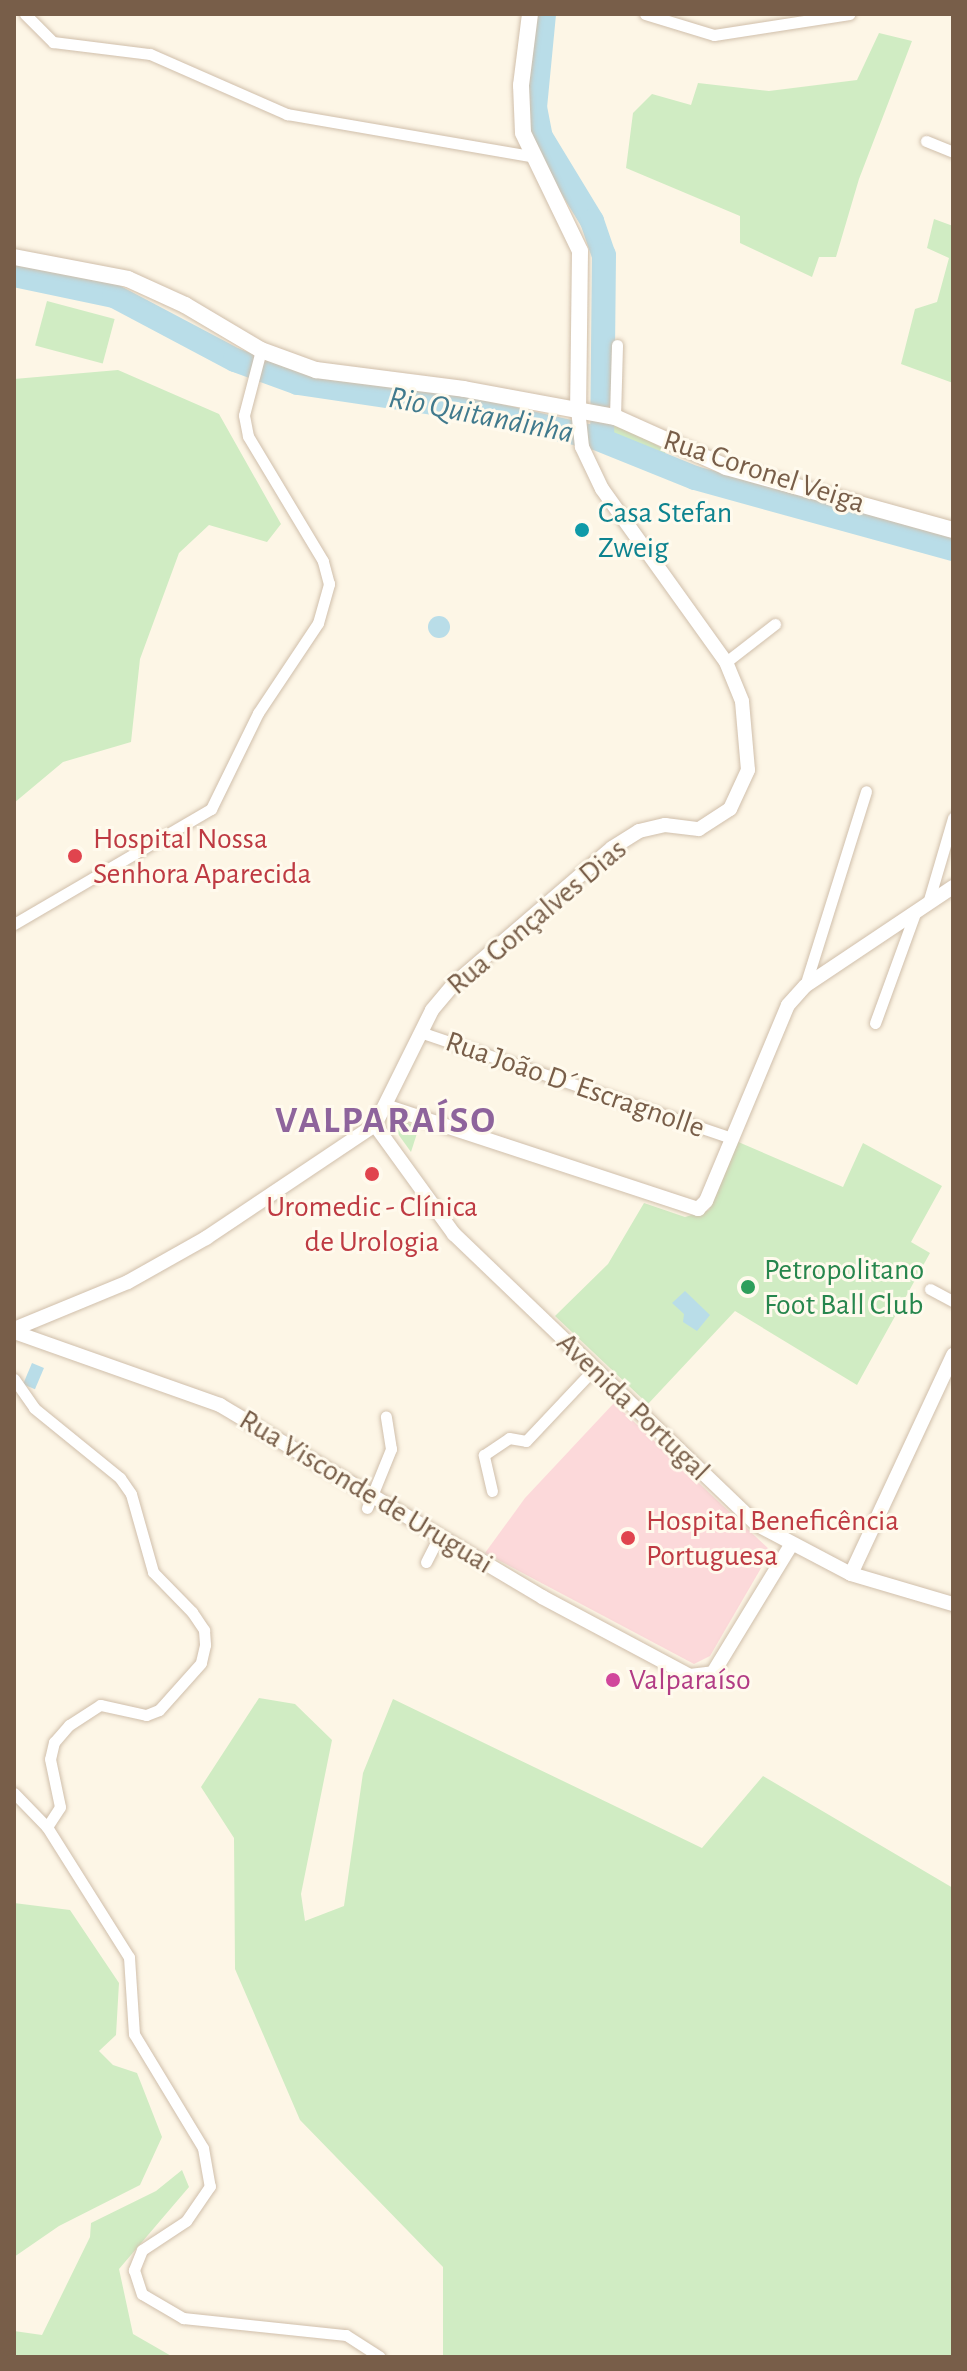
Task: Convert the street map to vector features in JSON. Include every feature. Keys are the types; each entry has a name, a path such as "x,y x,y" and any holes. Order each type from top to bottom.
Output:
{"main road":[{"path":"530,14 521,85 523,133 530,156 580,251 578,409"},
{"name":"Rua Coronel Veiga","path":"14,257 128,279 185,305 261,350 316,370 615,417 726,467 953,530"}],"street":[{"path":"645,14 714,35 849,14"},
{"path":"28,16 53,42 150,54 287,114 530,156"},
{"path":"926,141 953,152"},
{"path":"615,417 617,345"},
{"path":"14,924 211,809 265,700 318,623 329,584 323,561 248,436 244,415 250,379 261,350"},
{"name":"Rua Gonçalves Dias","path":"14,1331 128,1282 264,1203 375,1125 420,1032 455,983 612,848 639,831 665,825 699,829 730,809 748,770 749,734 726,662 619,516 582,447 578,409"},
{"path":"726,662 775,624"},
{"path":"805,986 866,791"},
{"path":"928,903 953,818"},
{"path":"385,1106 688,1210 706,1201 780,1017 805,986 953,887"},
{"path":"875,1023 915,913"},
{"name":"Rua João D´Escragnolle","path":"420,1032 731,1138"},
{"name":"Avenida Portugal","path":"375,1125 454,1234 756,1524 851,1574 953,1604"},
{"path":"930,1289 953,1301"},
{"name":"Rua Visconde de Uruguai","path":"14,1331 198,1395 248,1420 370,1503 439,1537 647,1655 690,1676 713,1673 791,1545"},
{"path":"851,1574 953,1355"},
{"path":"492,1491 484,1455 509,1438 526,1441 593,1370"},
{"path":"14,1379 34,1408 120,1478 131,1494 153,1572 192,1612 204,1630 201,1663 159,1710 146,1715 100,1705 69,1725 54,1742 50,1759 60,1807 47,1827"},
{"path":"370,1503 391,1449 386,1416"},
{"path":"426,1562 439,1537"},
{"path":"14,1793 47,1827 129,1957 134,2034 203,2148 208,2167 210,2186 200,2207 136,2259 136,2282 142,2294 183,2318 346,2335 380,2357"}],"shaded area":[{"name":"Hospital Beneficência Portuguesa","path":"614,1403 771,1551 710,1656 694,1664 485,1553 525,1498"}],"green space":[{"path":"879,33 912,41 859,179 836,257 819,257 812,277 740,243 740,216 626,168 633,113 652,94 691,105 698,83 769,91 857,80"},
{"path":"934,219 953,226 953,383 901,364 915,309 937,302 949,258 927,248"},
{"path":"47,301 115,319 103,364 35,345"},
{"path":"118,370 219,414 281,524 267,542 209,525 179,553 140,659 131,742 63,762 14,803 14,379"},
{"path":"606,418 666,450 663,460 605,438"},
{"path":"396,1119 419,1127 411,1152 393,1127"},
{"name":"Petropolitano Foot Ball Club","path":"736,1141 843,1187 863,1143 942,1186 911,1242 930,1253 857,1385 735,1311 648,1404 555,1316 608,1264 644,1203 685,1217 709,1210"},
{"path":"259,1698 295,1704 332,1740 301,1894 305,1921 344,1906 363,1773 393,1699 702,1848 763,1776 953,1888 953,2357 443,2357 443,2267 300,2120 235,1969 234,1838 201,1787"},
{"path":"14,1903 70,1910 119,1983 116,2035 99,2051 113,2065 137,2073 162,2137 140,2185 59,2226 14,2257"},
{"path":"182,2170 189,2187 119,2269 133,2334 173,2357 14,2357 14,2331 42,2335 90,2237 91,2223 156,2191"}],"water":[{"path":"439,616 447,619 450,627 447,635 439,638 431,635 428,627 431,619"},
{"path":"685,1291 710,1315 697,1331 683,1322 684,1314 672,1303"},
{"path":"32,1363 44,1368 35,1389 23,1384"}],"waterway":[{"path":"544,14 535,107 541,137 592,221 604,255 602,438"},
{"name":"Rio Quitandinha","path":"14,275 114,296 235,360 298,383 461,407 596,438 695,478 953,549"}],"place":[{"name":"Casa Stefan Zweig","path":"582,530"},
{"name":"Hospital Nossa Senhora Aparecida","path":"75,856"},
{"name":"Uromedic - Clínica de Urologia","path":"372,1174"},
{"name":"Petropolitano Foot Ball Club","path":"748,1287"},
{"name":"Hospital Beneficência Portuguesa","path":"628,1538"},
{"name":"Valparaíso","path":"613,1680"}],"district":[{"name":"VALPARAÍSO","path":"386,1122"}]}
